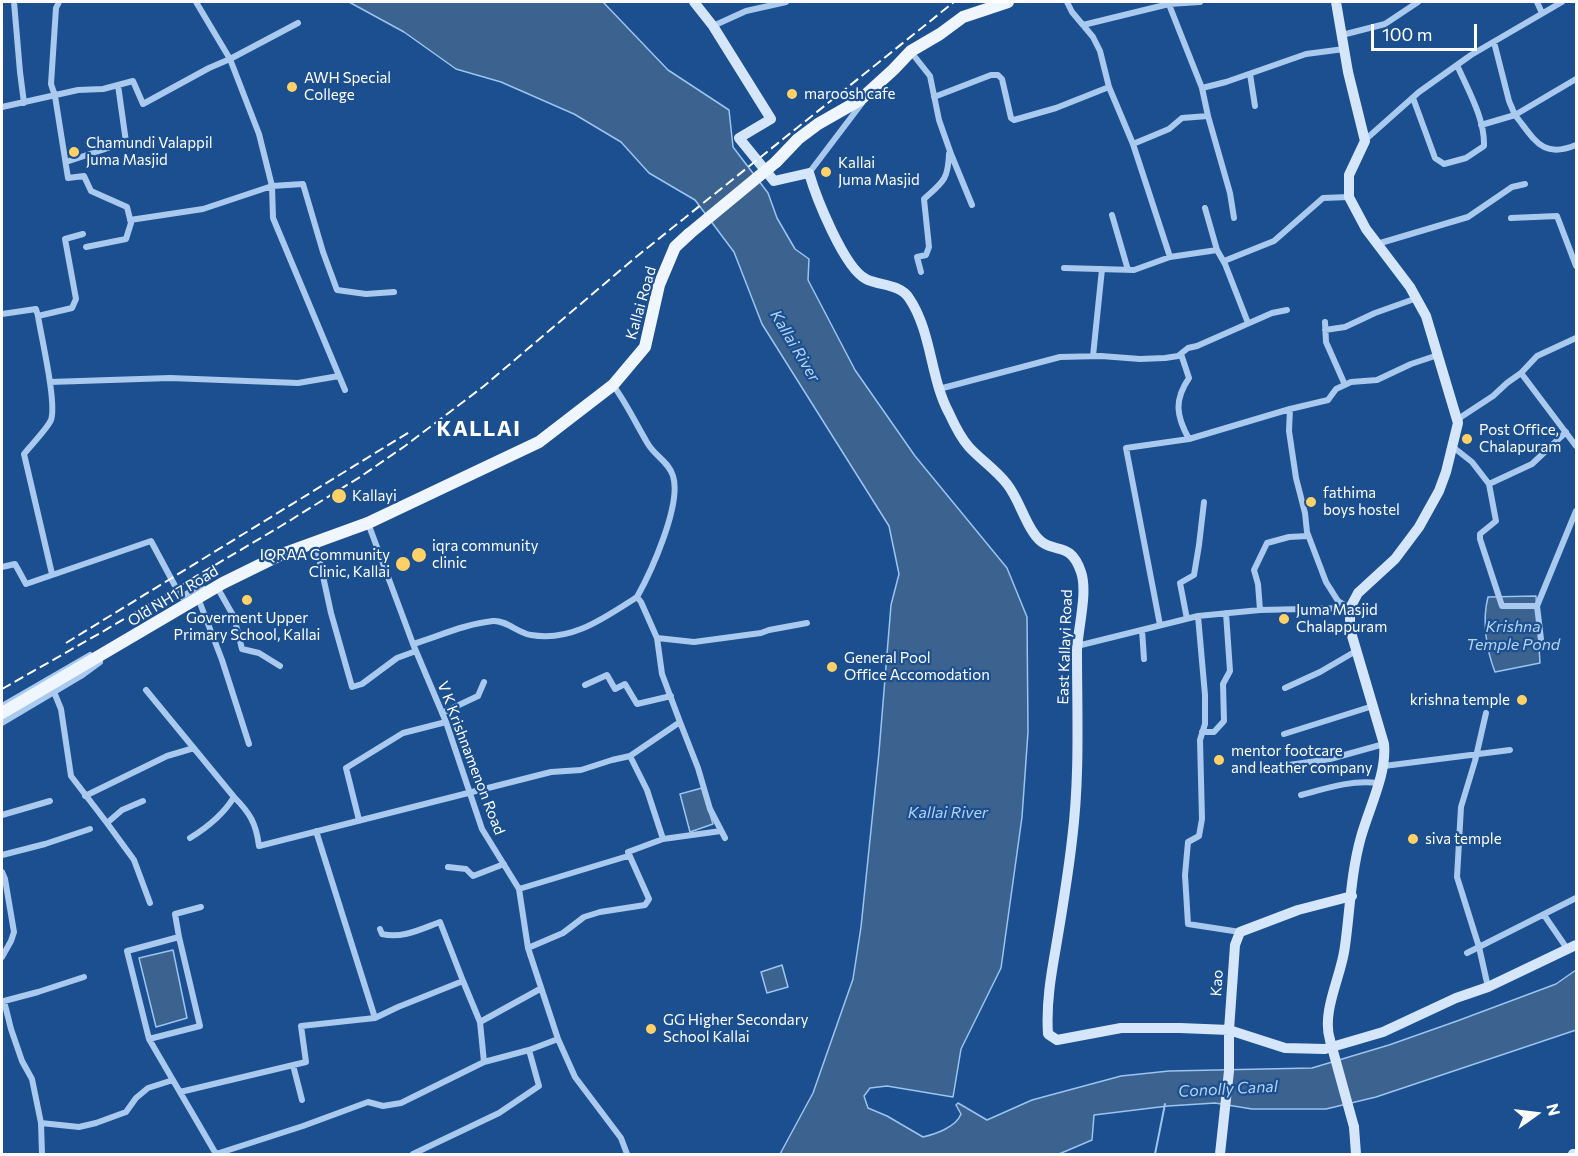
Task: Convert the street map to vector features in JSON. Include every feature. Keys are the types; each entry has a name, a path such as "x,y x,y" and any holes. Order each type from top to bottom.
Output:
{"main road":[{"name":"Kallai Road","path":"368,524 538,442 570,420 613,385 645,347 659,285 675,247 776,162 798,139 818,124 860,100 911,51 976,10 1008,2"},
{"name":"Old NH17 Road","path":"2,713 207,592 280,555 368,524"}],"street":[{"path":"14,2 24,103"},
{"path":"60,2 56,8 51,84 55,96 68,178 84,176 91,191 127,207 131,223 126,239 86,248"},
{"path":"196,2 230,59 259,134 272,186 273,218 345,390"},
{"path":"694,2 713,26 771,119 739,138 774,181 809,173 871,90"},
{"path":"713,26 746,11 786,2"},
{"path":"1067,2 1093,37 1100,51 1109,87 1133,144 1170,257"},
{"path":"1083,25 1168,3 1200,2"},
{"path":"1336,2 1348,72 1365,141"},
{"path":"1342,35 1385,24 1418,2"},
{"path":"1537,2 1542,13"},
{"path":"1458,423 1426,316 1410,287 1365,229 1349,196 1349,175 1365,141 1413,98 1494,42 1562,2"},
{"path":"1168,3 1202,88 1230,193 1234,218"},
{"path":"2,107 78,90 103,89 133,81 143,104 298,23"},
{"path":"1494,42 1509,101 1515,115 1535,140 1550,150 1561,151 1576,145"},
{"path":"1202,88 1306,54 1344,49"},
{"path":"911,51 930,76 950,150 972,205"},
{"path":"1413,98 1435,158 1444,164 1466,158 1484,146 1481,125 1457,66"},
{"path":"1250,74 1255,106"},
{"path":"934,97 991,75 998,75 1002,79 1011,118 1014,120 1056,108 1109,87"},
{"path":"1481,125 1515,115 1576,79"},
{"path":"66,162 126,142 118,85"},
{"path":"1133,144 1169,129 1182,118 1208,116"},
{"path":"921,272 917,257 926,255 929,247 924,199 949,173 950,150"},
{"name":"East Kallayi Road","path":"809,173 825,219 856,272 866,279 903,291 909,298 924,332 939,389 948,413 969,446 994,468 1009,487 1034,533 1042,543 1070,551 1075,556 1083,577 1077,646 1078,783 1072,839 1049,989 1048,1034 1057,1040 1121,1028 1229,1030 1285,1048 1327,1045 1383,1032 1456,998 1488,987 1572,947"},
{"path":"130,220 203,209 272,186 303,184 337,290 366,294 394,292"},
{"path":"1377,244 1467,217 1512,187 1526,184"},
{"path":"1224,261 1274,241 1323,198 1349,196"},
{"path":"1205,208 1217,250 1224,261 1248,323"},
{"path":"1112,215 1128,270"},
{"path":"1511,218 1557,216 1576,266"},
{"path":"38,316 72,308 76,299 66,239 83,234"},
{"path":"1064,268 1134,270 1170,257 1217,250"},
{"path":"1093,356 1102,269"},
{"path":"1345,385 1328,349 1325,326 1345,327 1374,313 1417,298"},
{"path":"2,314 36,309 38,316 50,382 51,420 24,454 52,574"},
{"path":"939,389 1060,357 1165,358 1181,354 1188,348 1272,313 1287,310"},
{"path":"1356,1155 1354,1126 1327,1045 1328,1020 1346,947 1360,840 1384,766 1384,744 1350,629 1350,608 1358,593 1395,559 1419,527 1439,491 1461,417 1493,396 1521,373 1536,356 1576,338"},
{"path":"1181,354 1189,378 1181,390 1178,408 1181,425 1189,439"},
{"path":"1160,626 1126,448 1189,439 1328,400 1336,389 1351,382 1377,380 1438,355"},
{"path":"1521,373 1576,446"},
{"path":"50,382 170,378 298,383 339,376"},
{"path":"413,644 470,625 496,621 530,635 561,636 594,625 636,597 646,580 673,506 674,478 669,465 650,447 628,406 613,385"},
{"path":"1290,409 1289,431 1308,536 1326,582 1338,601 1350,608"},
{"path":"1489,484 1532,464 1566,432"},
{"path":"1453,447 1472,462 1489,484 1496,521 1480,534 1480,539 1502,606 1537,606"},
{"path":"1187,619 1180,583 1194,575 1204,502"},
{"path":"1541,639 1537,606 1576,511"},
{"name":"V K Krishnamenon Road","path":"368,524 413,644 446,722 482,829 519,890 528,948 558,1039 575,1077 621,1138 627,1155"},
{"path":"1260,610 1254,570 1267,543 1289,537 1308,536"},
{"path":"2,567 15,564 26,585 52,574 151,542 181,597 200,586 234,617 242,649 259,653 280,666"},
{"path":"316,544 331,613 352,687 362,684 397,658 416,651"},
{"path":"207,592 222,660 249,744"},
{"path":"636,597 657,638 662,674 698,768 710,809 725,838"},
{"path":"1077,646 1198,616 1260,610 1350,608"},
{"path":"1203,732 1215,732 1224,721 1223,684 1230,671 1226,614"},
{"path":"1198,616 1205,695 1205,724 1200,740 1199,836 1188,842 1185,875 1188,924 1240,932 1298,910 1352,896"},
{"path":"657,638 694,642 807,624"},
{"path":"1142,630 1144,659"},
{"path":"2,723 81,676 134,637"},
{"path":"2,706 76,662 125,638 134,637"},
{"path":"1286,688 1356,651"},
{"path":"585,685 607,675 615,689 625,684 637,704 671,696"},
{"path":"442,713 478,696 484,682"},
{"path":"146,690 249,812 259,846 551,772 581,771 630,756 680,722"},
{"path":"54,692 61,709 71,776 134,860 150,903"},
{"path":"1284,734 1373,706"},
{"path":"1486,713 1461,807 1457,877 1479,947 1488,987"},
{"path":"359,820 346,768 403,733 446,722"},
{"path":"1262,769 1330,759 1384,744"},
{"path":"85,796 167,756 194,748"},
{"path":"1384,766 1510,750"},
{"path":"630,756 648,790 663,839"},
{"path":"1301,795 1343,783 1362,781 1378,783"},
{"path":"190,837 206,828 226,810 234,797"},
{"path":"2,815 50,801"},
{"path":"106,823 122,810 143,801"},
{"path":"2,855 90,829"},
{"path":"316,831 375,1018"},
{"path":"528,948 563,933 584,917 600,912 645,905 649,899 628,852 663,839 721,831"},
{"path":"519,890 628,856"},
{"path":"448,867 466,869 473,876 504,864"},
{"path":"2,872 14,932 12,941 2,957"},
{"path":"1467,953 1576,898"},
{"path":"149,1040 200,1026 175,914 201,907"},
{"path":"1544,915 1572,947"},
{"path":"380,929 382,934 394,937 440,922 480,1022 484,1062"},
{"name":"Kao","path":"1220,1155 1229,1071 1229,1030 1235,945 1240,932"},
{"path":"179,938 127,951 149,1040 217,1154 368,1102 383,1106 401,1102 484,1062 529,1050 558,1039"},
{"path":"42,1155 41,1122 32,1079 22,1061 3,998 38,992 84,977"},
{"path":"180,1092 306,1062 301,1026 375,1018 463,981"},
{"path":"480,1022 540,989"},
{"path":"413,1155 499,1113 539,1086 529,1050"},
{"path":"293,1065 302,1100"},
{"path":"41,1122 79,1126 96,1123 126,1112 136,1098 148,1089 173,1080"}],"water":[{"name":"Kallai River","path":"349,2 603,2 668,70 729,110 733,147 768,193 777,218 795,249 809,259 808,280 855,370 915,456 1007,568 1027,617 1028,732 1022,817 1001,968 961,1049 953,1097 887,1086 870,1088 864,1096 868,1108 923,1137 939,1132 955,1123 961,1114 956,1105 958,1103 987,1120 1032,1100 1121,1076 1169,1071 1312,1068 1389,1045 1457,1021 1556,984 1576,970 1576,1030 1376,1097 1326,1109 1252,1109 1215,1103 1094,1115 1092,1140 1059,1154 780,1154 813,1093 853,979 861,927 879,752 891,605 899,574 889,526 762,324 734,252 695,200 649,173 621,142 574,114 501,82 456,69 404,32"},
{"name":"Krishna Temple Pond","path":"1536,596 1540,663 1495,672 1486,634 1485,615 1488,597"},
{"path":"702,788 713,824 690,832 680,794"},
{"path":"173,950 187,1018 156,1027 139,958"},
{"path":"782,965 788,987 767,993 761,972"}],"waterway":[{"path":"1155,1154 1165,1104"}],"railway":[{"path":"2,689 281,526 405,446 484,386 636,257 954,2"},
{"path":"66,643 411,431"}],"place":[{"name":"AWH Special College","path":"292,87"},
{"name":"maroosh cafe","path":"792,94"},
{"name":"Chamundi Valappil Juma Masjid","path":"74,152"},
{"name":"Kallai Juma Masjid","path":"826,172"},
{"name":"Post Office, Chalapuram","path":"1467,439"},
{"name":"Kallayi","path":"339,496"},
{"name":"fathima boys hostel","path":"1311,502"},
{"name":"iqra community clinic","path":"419,555"},
{"name":"IQRAA Community Clinic, Kallai","path":"403,564"},
{"name":"Goverment Upper Primary School, Kallai","path":"247,600"},
{"name":"Juma Masjid Chalappuram","path":"1284,619"},
{"name":"General Pool Office Accomodation","path":"832,667"},
{"name":"krishna temple","path":"1522,700"},
{"name":"mentor footcare and leather company","path":"1219,760"},
{"name":"siva temple","path":"1413,839"},
{"name":"GG Higher Secondary School Kallai","path":"651,1029"}],"district":[{"name":"KALLAI","path":"479,429"}],"water label":[{"name":"Conolly Canal","path":"1228,1089"}]}
